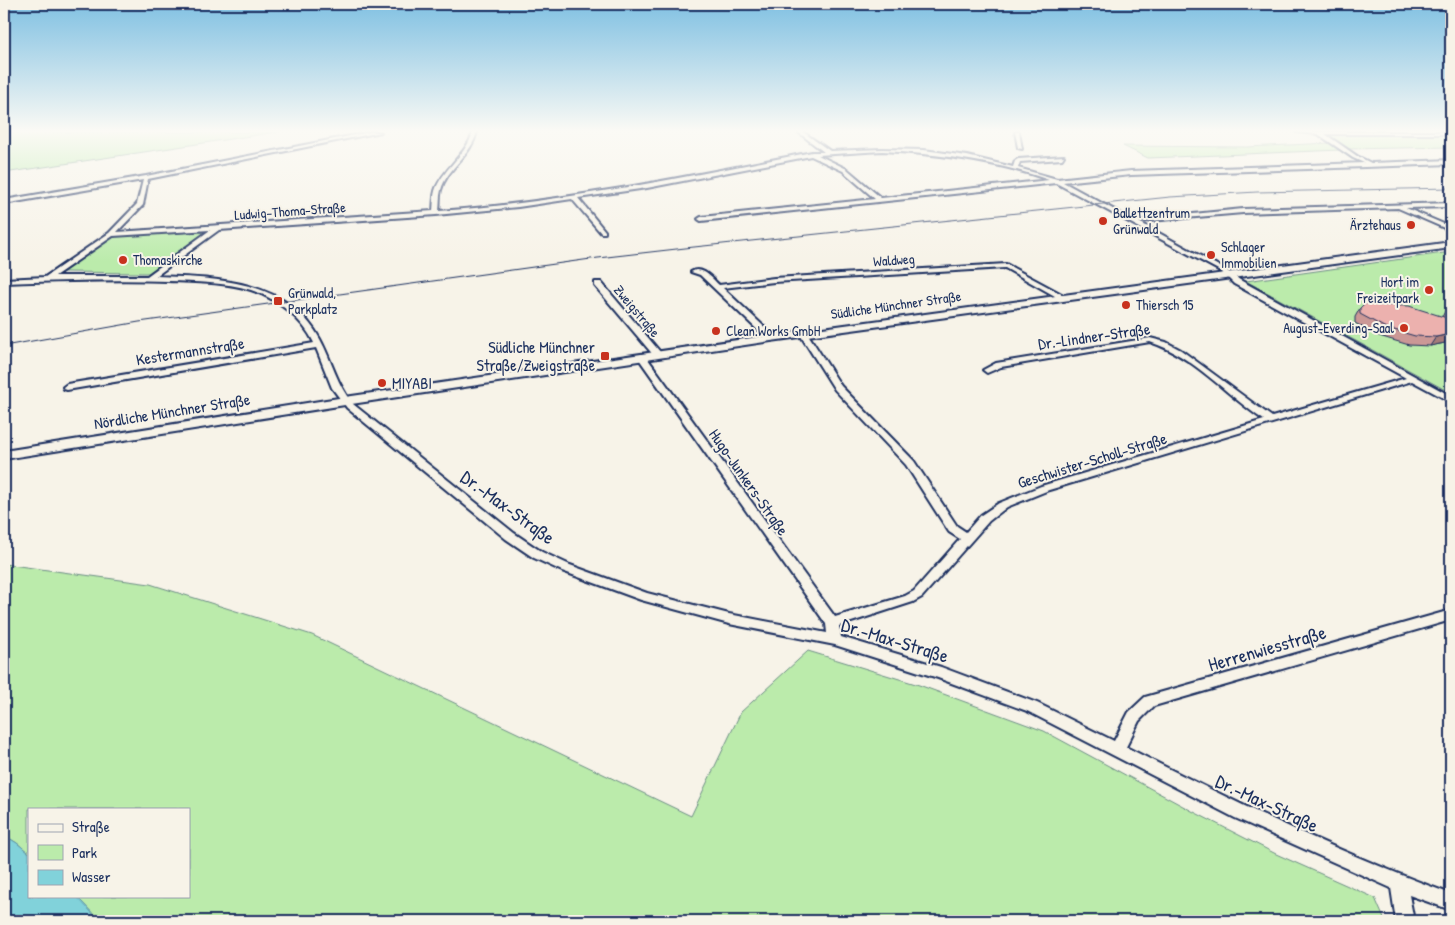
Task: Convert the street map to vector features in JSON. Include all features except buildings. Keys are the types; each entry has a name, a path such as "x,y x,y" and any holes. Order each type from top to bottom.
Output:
{"main road":[{"name":"Südliche Münchner Straße","path":"345,401 803,333 1451,245"},
{"name":"Nördliche Münchner Straße","path":"4,456 345,401"}],"street":[{"path":"4,202 160,175"},
{"path":"436,213 438,189 446,175"},
{"name":"Ludwig-Thoma-Straße","path":"112,234 436,213 574,197 703,175"},
{"path":"851,175 880,200"},
{"name":"Ludwig-Thoma-Straße","path":"1036,175 1059,182 1134,221 1451,399"},
{"path":"702,219 1114,175"},
{"path":"48,278 112,234 140,205 146,178"},
{"path":"574,197 603,232"},
{"path":"1134,221 1243,211 1451,205"},
{"path":"1398,207 1451,230"},
{"path":"149,278 217,228"},
{"name":"Waldweg","path":"717,287 774,280 1006,266 1065,298"},
{"path":"694,272 702,274 717,287 770,338"},
{"path":"4,280 149,278 227,283 257,290 279,302 310,330 340,397 345,401"},
{"name":"Zweigstraße","path":"598,284 658,354"},
{"path":"803,333 838,388 908,460 953,529 967,538"},
{"name":"Dr.-Lindner-Straße","path":"987,370 999,365 1150,340 1158,341 1188,360 1272,421"},
{"name":"Kestermannstraße","path":"67,387 318,345"},
{"name":"Hugo-Junkers-Straße","path":"642,357 832,624"},
{"name":"Geschwister-Scholl-Straße","path":"832,624 909,599 918,594 985,518 1001,506 1033,492 1414,378"},
{"name":"Dr.-Max-Straße","path":"345,401 510,536 545,558 606,584 645,597 730,619 835,640 941,672 1032,707 1241,813 1399,883 1451,902"},
{"name":"Herrenwiesstraße","path":"1118,749 1131,719 1140,707 1150,701 1451,615"},
{"path":"832,624 835,640"},
{"path":"1399,883 1405,921"}],"green space":[{"path":"201,230 205,232 148,273 62,272 110,239 120,235"},
{"path":"1451,252 1451,393 1246,281"},
{"path":"4,564 150,584 312,635 691,816 741,712 808,651 919,685 1044,731 1276,854 1375,898 1385,921 100,921 78,898 190,898 190,808 28,808 28,852 4,835"}],"water":[{"path":"4,835 28,852 28,898 78,898 100,921 4,921"}],"tram line":[{"path":"4,346 139,322 598,258 694,247 1170,197 1257,192 1451,188"}],"place":[{"name":"Ballettzentrum Grünwald","path":"1103,221"},
{"name":"Ärztehaus","path":"1411,225"},
{"name":"Schlager Immobilien","path":"1211,255"},
{"name":"Thomaskirche","path":"123,260"},
{"name":"Hort im Freizeitpark","path":"1429,290"},
{"name":"Grünwald, Parkplatz","path":"278,301"},
{"name":"Thiersch 15","path":"1126,305"},
{"name":"August-Everding-Saal","path":"1404,328"},
{"name":"Clean.Works GmbH","path":"716,331"},
{"name":"Südliche Münchner Straße/Zweigstraße","path":"605,356"},
{"name":"MIYABI","path":"382,383"}]}
